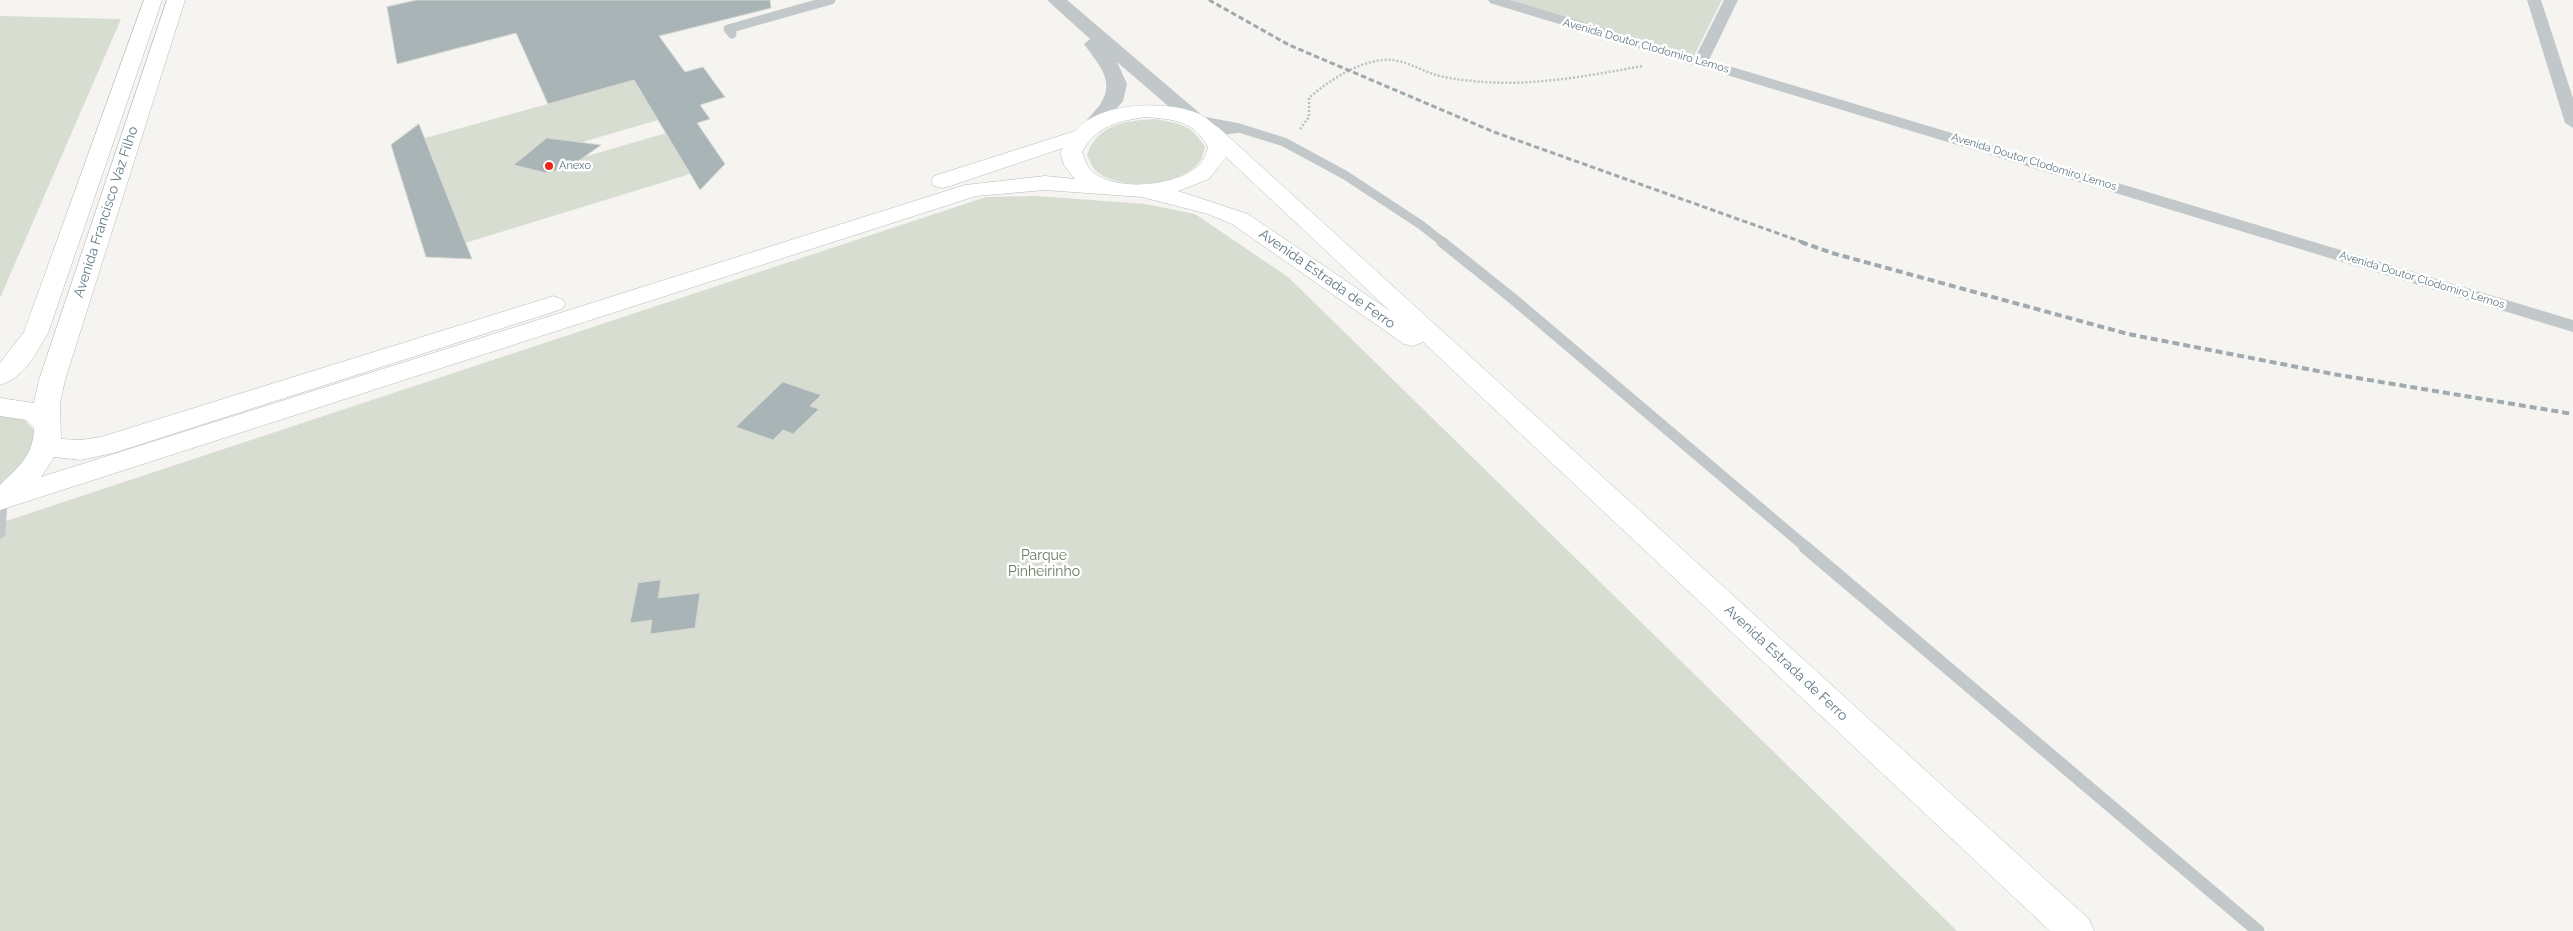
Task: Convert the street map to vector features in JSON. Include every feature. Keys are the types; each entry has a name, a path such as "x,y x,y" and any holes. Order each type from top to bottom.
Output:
{"main road":[{"name":"Avenida Francisco Vaz Filho","path":"0,376 14,366 36,333 153,0"},
{"name":"Avenida Francisco Vaz Filho","path":"48,436 47,403 52,380 176,0"},
{"name":"Avenida Estrada de Ferro","path":"1496,396 1240,219 1210,206 1178,197 1144,191 1115,189 1091,181 1076,167 1072,152 1087,130 1119,114 1146,110 1173,112 1204,126 2076,931"},
{"name":"Avenida Estrada de Ferro","path":"1144,191 1174,187 1198,177 1214,163 1219,147 1204,126"},
{"path":"0,407 34,412 48,436 81,450 103,446 1087,130"},
{"path":"1,500 973,190 1045,183 1115,189"},
{"path":"1,500 31,471 48,436"}],"street":[{"name":"Avenida Estrada de Ferro","path":"1056,0 1204,126"},
{"name":"Avenida Doutor Clodomiro Lemos","path":"1495,0 2573,326"},
{"path":"1701,61 1731,0"},
{"path":"2534,0 2573,123"},
{"name":"Avenida Estrada de Ferro","path":"1072,15 1112,68 1118,86 1113,105 1087,130"}],"lane":[{"path":"732,34 728,29 831,0"},
{"path":"1204,126 1220,129 1240,128"},
{"path":"1204,126 1240,128 1284,142 1345,175 1421,225 1512,298 2258,931"},
{"path":"0,533 1,500"}],"path":[{"path":"1284,142 1297,132 1309,116 1309,98 1321,86 1366,65 1383,60 1412,63 1433,74 1494,83 1570,80 1652,64"}],"green space":[{"path":"1507,0 1722,0 1694,56"},
{"path":"0,16 121,19 0,298"},
{"path":"634,80 658,120 579,143 538,146 523,157 526,168 546,173 570,167 584,157 666,133 690,174 465,243 425,138"},
{"path":"1155,119 1184,126 1195,134 1205,147 1200,161 1191,170 1164,181 1132,183 1117,181 1104,176 1094,169 1087,155 1098,136 1114,126 1124,123"},
{"name":"Parque Pinheirinho","path":"1036,196 1145,204 1195,214 1288,277 1957,931 0,931 0,523 986,197"},
{"path":"0,413 24,419 35,432 28,456 20,468 0,485"}],"building":[{"path":"417,0 770,0 771,8 659,36 685,72 703,67 725,97 700,105 710,119 697,123 725,164 700,190 634,80 548,104 516,33 397,64 387,7"},
{"path":"419,124 472,259 426,257 391,145"},
{"path":"547,138 601,145 570,167 546,173 514,165"},
{"path":"783,382 821,395 810,406 819,409 793,434 783,430 773,440 736,427"},
{"path":"661,580 658,598 700,593 695,628 650,634 652,620 630,623 638,583"}],"railway":[{"path":"1209,0 1289,45 1494,132 1805,243"},
{"path":"1801,242 1832,253 2128,334 2333,374 2573,414"}],"place":[{"name":"Anexo","path":"549,166"}]}
